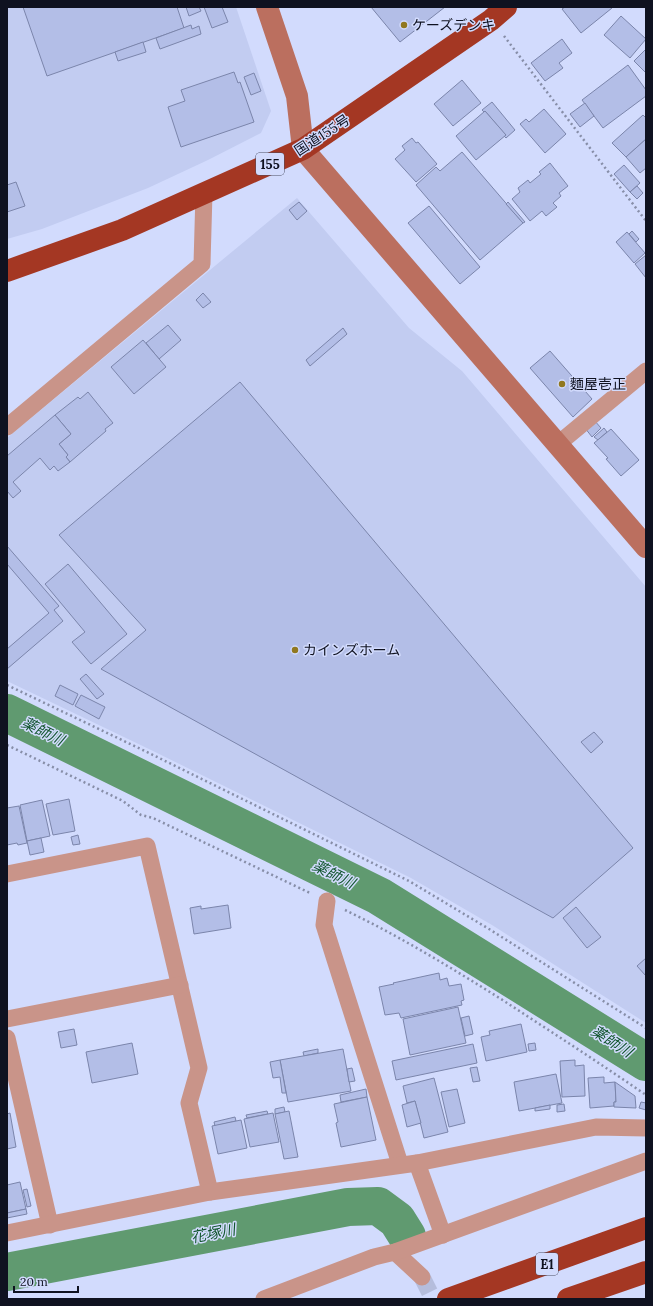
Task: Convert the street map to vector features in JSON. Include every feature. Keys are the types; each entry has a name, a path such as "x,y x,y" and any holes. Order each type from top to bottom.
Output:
{"highway":[{"name":"国道155号","path":"7,271 122,230 303,149 498,13"},
{"name":"E1","path":"448,1299 646,1228"},
{"path":"568,1299 646,1272"}],"street":[{"path":"267,7 297,96 303,149 646,547"},
{"path":"7,427 202,264 204,194"},
{"path":"558,444 646,371"},
{"path":"7,874 147,846 199,1068 189,1103 210,1192"},
{"path":"327,901 324,925 400,1164"},
{"path":"7,1019 180,985"},
{"path":"7,1038 50,1225"},
{"path":"7,1233 210,1192 400,1164 417,1163 596,1127 646,1128"},
{"path":"264,1299 374,1257 395,1252 646,1161"},
{"path":"417,1163 443,1235"},
{"path":"395,1252 422,1277"}],"path":[{"path":"498,13 646,221"},
{"path":"7,685 409,881 489,929 646,1028"}],"shaded area":[{"path":"7,7 236,7 271,111 261,133 208,160 148,188 42,229 7,239"},
{"path":"297,198 409,328 462,371 646,587 646,1023 492,925 411,878 7,681 7,438"}],"building":[{"path":"23,7 177,7 184,28 47,76"},
{"path":"186,7 199,7 201,11 189,16"},
{"path":"204,7 222,7 228,22 212,28"},
{"name":"ケーズデンキ","path":"371,7 445,7 400,42"},
{"path":"565,7 612,8 581,33 562,9"},
{"path":"621,16 646,39 630,58 604,35"},
{"path":"191,25 192,29 199,26 201,34 160,49 156,38"},
{"path":"562,39 572,53 559,63 563,68 545,81 531,63"},
{"path":"143,42 146,52 118,61 115,52"},
{"path":"646,49 646,73 634,61"},
{"path":"628,65 646,90 646,96 603,128 582,100"},
{"path":"234,72 238,83 240,82 254,122 181,147 168,107 185,101 181,90"},
{"path":"254,73 261,91 251,95 244,77"},
{"path":"462,80 481,103 453,126 434,104"},
{"path":"492,102 515,130 506,138 504,136 506,135 485,111 484,112 482,110"},
{"path":"585,103 594,116 580,127 570,114"},
{"path":"544,109 566,134 545,153 520,124 526,119 529,122"},
{"path":"485,111 506,135 476,160 456,136"},
{"path":"643,115 646,118 646,139 626,157 612,143"},
{"path":"412,138 416,143 418,142 437,164 416,182 395,159 405,150 402,146"},
{"path":"646,139 646,168 640,173 626,157"},
{"path":"462,152 523,223 480,260 416,185 436,167 440,171"},
{"path":"550,163 568,186 559,193 561,196 553,203 557,207 546,216 542,211 530,221 512,199 520,192 518,188 528,180 530,183 541,174 539,172"},
{"path":"624,165 640,183 630,192 614,174"},
{"path":"16,182 25,206 7,212 7,185"},
{"path":"637,186 643,193 637,199 630,192"},
{"path":"299,202 307,211 297,220 289,210"},
{"path":"508,202 525,222 523,223 506,204"},
{"path":"429,206 480,267 460,284 408,223"},
{"path":"632,231 639,239 636,242 629,234"},
{"path":"627,232 645,253 634,263 616,242"},
{"path":"646,255 646,278 635,264"},
{"path":"203,293 211,302 203,308 196,300"},
{"path":"168,325 181,340 159,359 146,343"},
{"path":"343,328 347,334 310,366 306,360"},
{"path":"143,340 166,367 134,394 111,367"},
{"path":"550,351 592,399 573,417 530,368"},
{"name":"カインズホーム","path":"240,382 633,848 553,918 101,669 146,630 59,535"},
{"path":"88,392 113,423 105,429 106,431 70,462 66,457 68,455 59,444 71,434 55,415 78,397 80,399"},
{"path":"55,415 71,434 59,444 68,455 66,457 70,462 58,471 54,466 50,470 40,458 13,482 21,491 13,498 7,491 7,456"},
{"path":"594,420 601,428 592,437 585,428"},
{"path":"604,428 607,432 598,440 594,437"},
{"path":"611,429 639,460 621,476 606,459 608,458 594,443"},
{"path":"7,546 59,606 54,610 63,621 7,669 7,649 49,613 7,564"},
{"path":"68,564 127,634 91,664 72,642 85,632 45,584"},
{"path":"86,674 104,694 97,699 80,679"},
{"path":"60,685 78,694 73,705 55,696"},
{"path":"81,695 105,707 99,719 75,706"},
{"path":"594,732 603,742 591,753 581,742"},
{"path":"69,799 75,831 53,835 46,804"},
{"path":"42,800 50,836 27,841 20,805"},
{"path":"19,806 27,843 7,845 7,808"},
{"path":"78,835 80,844 73,845 71,837"},
{"path":"41,838 44,852 30,855 27,841"},
{"path":"228,905 231,928 194,934 190,908 201,906 201,909"},
{"path":"576,907 601,937 587,948 563,918"},
{"path":"646,958 646,976 637,966"},
{"path":"439,973 440,980 447,978 449,986 461,984 464,1000 461,1001 462,1005 401,1018 399,1013 385,1015 379,987"},
{"path":"458,1007 466,1043 410,1055 403,1019"},
{"path":"469,1016 473,1034 465,1036 461,1018"},
{"path":"521,1024 527,1052 486,1061 481,1037 490,1035 489,1031"},
{"path":"74,1029 77,1045 61,1048 58,1032"},
{"path":"132,1043 138,1074 92,1083 86,1052"},
{"path":"535,1043 536,1050 529,1051 528,1044"},
{"path":"473,1044 477,1063 396,1080 392,1061"},
{"path":"318,1049 318,1053 304,1056 303,1052"},
{"path":"343,1049 351,1091 288,1102 280,1060"},
{"path":"280,1060 286,1093 282,1093 280,1077 273,1078 270,1062"},
{"path":"575,1060 575,1066 584,1065 585,1096 562,1097 560,1061"},
{"path":"477,1067 480,1081 473,1082 470,1068"},
{"path":"352,1068 355,1081 349,1082 347,1069"},
{"path":"556,1074 562,1103 519,1111 514,1082"},
{"path":"604,1077 604,1083 615,1082 616,1102 614,1102 614,1106 590,1108 588,1078"},
{"path":"434,1078 448,1132 424,1138 415,1101 407,1103 403,1086"},
{"path":"615,1082 635,1096 636,1108 614,1107 614,1102 616,1102"},
{"path":"366,1089 367,1097 341,1102 340,1095"},
{"path":"457,1089 465,1123 449,1127 441,1092"},
{"path":"367,1097 376,1140 341,1147 334,1104"},
{"path":"415,1101 421,1123 407,1127 402,1105"},
{"path":"641,1102 646,1103 646,1110 639,1108"},
{"path":"564,1104 565,1111 557,1112 557,1105"},
{"path":"550,1105 550,1109 535,1111 535,1108"},
{"path":"284,1107 285,1112 275,1114 275,1109"},
{"path":"267,1111 268,1114 247,1118 246,1115"},
{"path":"289,1111 298,1157 284,1159 275,1114"},
{"path":"10,1113 16,1147 7,1149 7,1114"},
{"path":"273,1113 279,1142 250,1147 244,1119"},
{"path":"235,1117 236,1121 215,1126 214,1122"},
{"path":"241,1120 247,1148 218,1154 212,1126"},
{"path":"20,1182 26,1209 7,1213 7,1185"},
{"path":"27,1189 31,1206 27,1207 23,1190"},
{"path":"26,1209 27,1214 7,1218 7,1213"}],"waterway":[{"name":"薬師川","path":"7,713 379,896 646,1062"},
{"name":"花塚川","path":"7,1272 348,1207 378,1206 397,1220 407,1236"}],"tunnel":[{"path":"422,1277 433,1299"}],"place":[{"name":"ケーズデンキ","path":"404,25"},
{"name":"麵屋壱正","path":"562,384"},
{"name":"カインズホーム","path":"295,650"}]}
